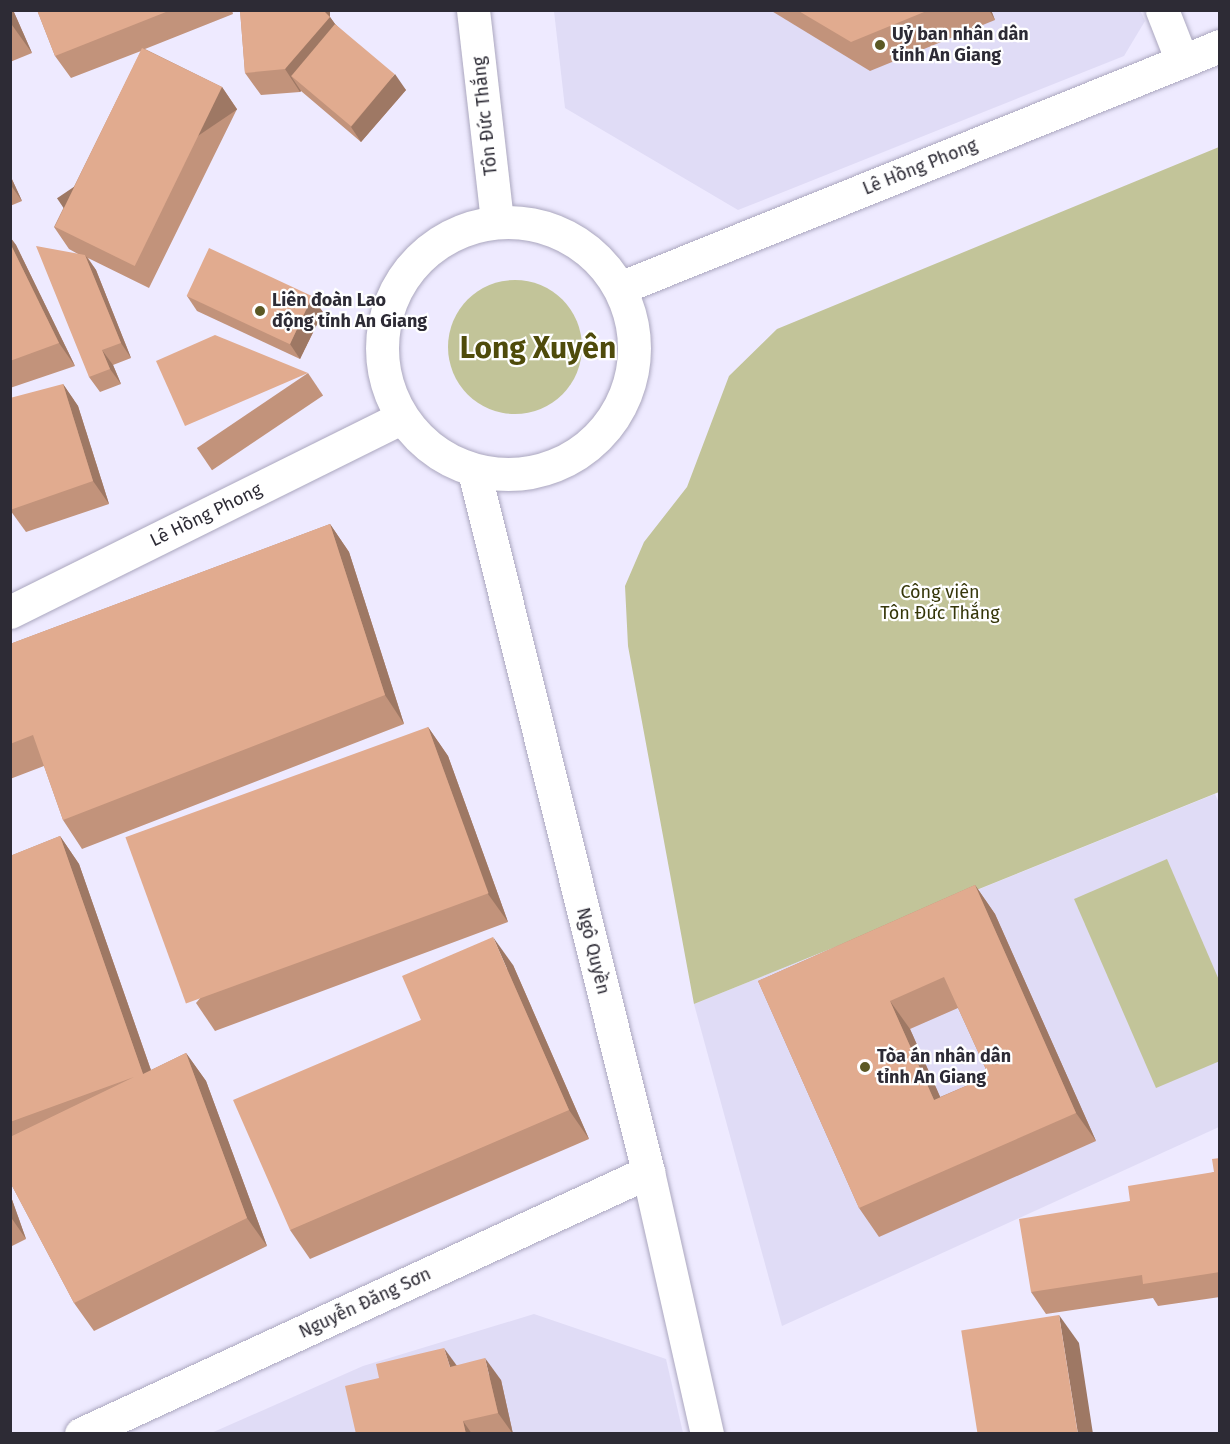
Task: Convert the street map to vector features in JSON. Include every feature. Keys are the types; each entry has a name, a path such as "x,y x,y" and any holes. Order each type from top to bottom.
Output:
{"street":[{"name":"Tôn Đức Thắng","path":"472,10 496,222"},
{"path":"1162,10 1182,62"},
{"name":"Lê Hồng Phong","path":"620,288 1220,46"},
{"path":"496,222 533,224 568,236 598,258 620,288 634,328 634,370 620,410 593,443 557,466 516,475 474,471 445,459 420,441 401,418 383,378 381,335 393,292 418,257 454,232 496,222"},
{"name":"Lê Hồng Phong","path":"11,609 401,418"},
{"name":"Ngô Quyền","path":"474,471 648,1172 707,1434"},
{"name":"Nguyễn Đăng Sơn","path":"81,1434 648,1172"}],"shaded area":[{"path":"1140,10 1145,21 1124,56 738,210 565,108 554,11"},
{"path":"1215,794 1219,803 1219,1127 782,1326 694,1004"},
{"path":"534,1314 666,1359 683,1433 209,1434 363,1366"}],"green space":[{"name":"Công viên Tôn Đức Thắng","path":"1219,147 1219,792 694,1004 628,646 625,586 644,542 687,487 729,376 777,329"},
{"path":"515,280 541,285 563,299 577,321 582,347 577,373 563,395 541,409 515,414 489,409 467,395 453,373 448,347 453,321 467,299 489,285"},
{"path":"1167,859 1219,980 1220,1061 1156,1088 1074,899"}],"building":[{"path":"37,10 171,10 55,56"},
{"path":"240,10 323,10 330,17 285,69 245,73"},
{"path":"797,10 929,10 851,42"},
{"path":"335,24 395,74 351,126 291,76"},
{"path":"142,48 222,87 135,266 55,227"},
{"path":"10,243 59,343 10,361"},
{"path":"36,246 85,255 121,343 102,350 110,369 89,377"},
{"name":"Liên đoàn Lao động tỉnh An Giang","path":"209,248 312,296 290,344 187,296"},
{"path":"215,335 308,373 185,426 156,361"},
{"path":"63,384 93,481 10,510 10,398"},
{"path":"330,524 385,695 63,820 33,735 10,744 10,644"},
{"path":"428,727 489,893 186,1003 125,837"},
{"path":"60,836 143,1074 186,1053 247,1218 74,1303 10,1182 10,1137 134,1077 10,1122 10,856"},
{"name":"Tòa án nhân dân tỉnh An Giang","path":"975,885 1076,1113 859,1208 758,981","holes":["944,977 989,1076 934,1100 890,1001"]},
{"path":"493,937 569,1110 290,1230 233,1100 421,1020 402,976"},
{"path":"1220,1158 1220,1272 1143,1284 1142,1275 1031,1292 1019,1219 1130,1201 1128,1186 1214,1172 1212,1159"},
{"path":"1059,1315 1078,1434 978,1434 961,1330"},
{"path":"444,1348 450,1367 485,1358 498,1413 463,1421 466,1434 356,1434 345,1386 379,1378 376,1364"}],"place":[{"name":"Uỷ ban nhân dân tỉnh An Giang","path":"880,45"},
{"name":"Liên đoàn Lao động tỉnh An Giang","path":"260,311"},
{"name":"Tòa án nhân dân tỉnh An Giang","path":"865,1067"}],"district":[{"name":"Long Xuyên","path":"538,348"}]}
